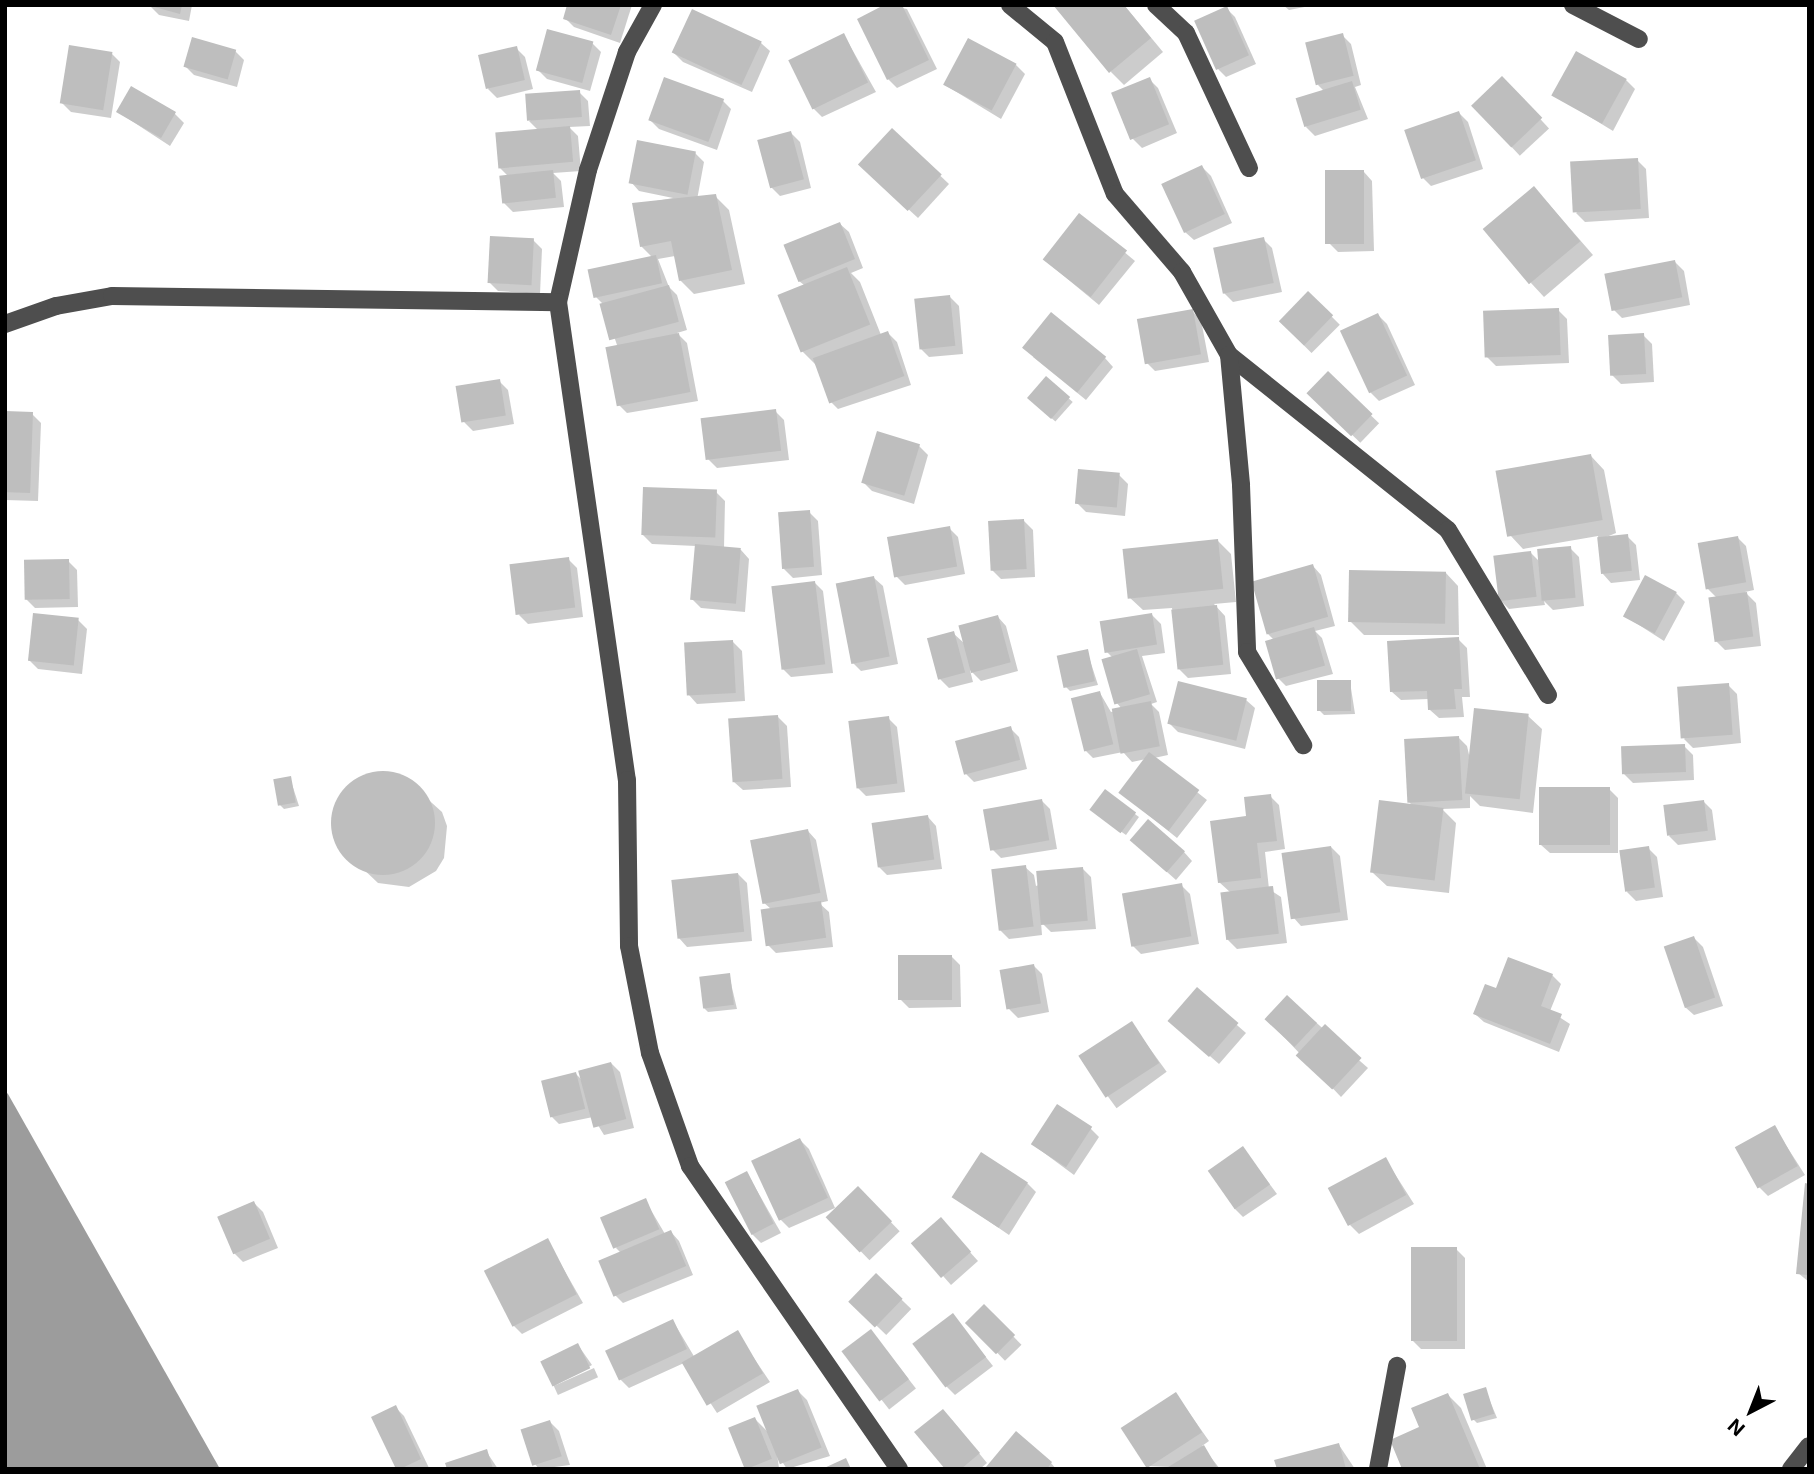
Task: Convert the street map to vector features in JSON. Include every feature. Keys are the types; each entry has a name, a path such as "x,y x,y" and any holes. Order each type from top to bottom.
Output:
{"street":[{"path":"653,5 627,52 588,170 558,302 627,780 629,946 650,1053 690,1166 900,1469"},
{"path":"1010,5 1055,42 1115,194 1182,272 1229,355 1448,530 1548,695"},
{"path":"1156,5 1186,33 1249,168"},
{"path":"1573,5 1639,39"},
{"path":"5,324 56,306 112,296 558,302"},
{"path":"1229,355 1241,485 1247,652 1303,745"},
{"path":"1378,1469 1397,1366"},
{"path":"1791,1469 1809,1446"}],"shaded area":[{"path":"5,1091 8,1094 220,1469 5,1469"}],"building":[{"path":"147,5 182,5 180,14"},
{"path":"567,5 621,5 611,35 563,19"},
{"path":"884,5 902,5 929,60 887,80 857,19"},
{"path":"1053,5 1124,5 1151,38 1109,73"},
{"path":"1227,6 1249,55 1216,70 1194,21"},
{"path":"692,9 762,42 742,85 672,53"},
{"path":"547,29 593,41 582,83 536,71"},
{"path":"844,33 868,82 812,110 788,60"},
{"path":"1343,33 1354,76 1316,85 1305,42"},
{"path":"192,37 236,50 228,79 183,67"},
{"path":"968,38 1017,64 992,111 943,85"},
{"path":"69,45 112,52 103,110 60,103"},
{"path":"517,46 525,80 486,89 478,55"},
{"path":"1576,51 1627,79 1602,124 1551,96"},
{"path":"1502,76 1542,118 1511,148 1471,106"},
{"path":"664,77 724,99 708,142 648,120"},
{"path":"1150,77 1169,124 1130,140 1111,93"},
{"path":"1352,81 1361,110 1304,127 1296,98"},
{"path":"131,86 176,112 161,138 116,112"},
{"path":"580,90 582,117 527,121 525,94"},
{"path":"1459,111 1476,160 1421,179 1404,130"},
{"path":"570,126 573,162 498,168 495,133"},
{"path":"892,128 942,174 908,211 858,165"},
{"path":"791,131 804,179 770,188 757,140"},
{"path":"637,140 696,151 688,195 629,183"},
{"path":"1638,158 1641,209 1573,212 1570,162"},
{"path":"1202,165 1225,214 1184,233 1161,184"},
{"path":"553,170 556,198 502,203 499,176"},
{"path":"1325,170 1364,170 1364,244 1325,244"},
{"path":"1534,186 1580,241 1529,284 1483,229"},
{"path":"716,194 732,270 679,281 671,241 640,247 632,203"},
{"path":"1079,213 1127,251 1091,297 1043,259"},
{"path":"840,222 855,259 798,282 783,245"},
{"path":"490,236 534,238 531,285 488,283"},
{"path":"1264,237 1274,283 1223,294 1213,248"},
{"path":"656,255 662,283 594,298 588,270"},
{"path":"1675,260 1682,297 1612,311 1604,274"},
{"path":"847,267 870,324 801,353 777,295"},
{"path":"669,285 679,322 609,340 599,304"},
{"path":"1308,291 1333,315 1304,346 1279,321"},
{"path":"950,295 955,346 920,349 914,299"},
{"path":"1559,308 1561,355 1485,358 1483,311"},
{"path":"1193,309 1201,354 1145,364 1137,319"},
{"path":"1051,312 1106,357 1077,392 1022,348"},
{"path":"1378,313 1407,376 1369,393 1340,331"},
{"path":"888,331 904,376 829,403 813,358"},
{"path":"679,333 690,392 617,406 605,347"},
{"path":"1644,333 1646,374 1610,376 1608,335"},
{"path":"1328,371 1373,414 1351,436 1306,393"},
{"path":"1046,376 1070,397 1051,419 1027,398"},
{"path":"500,379 506,416 461,423 456,386"},
{"path":"776,409 781,451 706,460 701,418"},
{"path":"5,411 33,412 30,493 5,492"},
{"path":"877,431 920,444 904,496 861,483"},
{"path":"1591,454 1603,520 1507,537 1495,471"},
{"path":"1078,469 1120,473 1117,508 1075,504"},
{"path":"643,487 717,490 715,538 641,535"},
{"path":"810,510 814,567 782,569 778,512"},
{"path":"1024,519 1027,569 991,571 988,521"},
{"path":"950,526 957,566 894,577 887,537"},
{"path":"1628,534 1632,571 1601,574 1597,537"},
{"path":"1738,536 1746,582 1706,589 1698,543"},
{"path":"1218,539 1223,589 1128,599 1123,549"},
{"path":"695,544 741,548 736,604 690,600"},
{"path":"1571,546 1576,598 1542,601 1537,549"},
{"path":"1531,551 1537,597 1499,601 1493,556"},
{"path":"569,557 575,608 516,615 509,564"},
{"path":"69,559 70,599 25,600 24,560"},
{"path":"1313,564 1328,617 1267,635 1251,582"},
{"path":"1349,570 1446,572 1445,624 1348,622"},
{"path":"1645,575 1677,592 1655,633 1623,616"},
{"path":"874,576 890,656 851,664 836,583"},
{"path":"815,581 825,664 782,670 771,586"},
{"path":"1747,592 1753,637 1715,642 1708,597"},
{"path":"1217,605 1223,665 1178,669 1171,610"},
{"path":"33,613 79,618 74,666 28,661"},
{"path":"1152,613 1157,645 1105,653 1100,621"},
{"path":"998,615 1011,662 971,673 958,626"},
{"path":"1314,627 1325,665 1276,680 1265,641"},
{"path":"954,631 965,673 938,680 927,638"},
{"path":"1459,637 1462,689 1454,689 1456,709 1428,710 1427,691 1390,692 1387,641"},
{"path":"733,640 736,693 687,695 684,643"},
{"path":"1088,649 1095,681 1064,688 1057,656"},
{"path":"1137,649 1150,694 1114,704 1101,659"},
{"path":"1317,680 1351,680 1351,711 1317,711"},
{"path":"1178,681 1247,698 1236,741 1167,724"},
{"path":"1729,683 1733,735 1681,739 1677,687"},
{"path":"1100,691 1113,744 1084,752 1071,698"},
{"path":"1151,701 1160,746 1121,754 1112,709"},
{"path":"1474,708 1529,714 1520,799 1465,794"},
{"path":"778,715 782,779 733,782 728,718"},
{"path":"889,716 897,783 857,788 848,721"},
{"path":"1011,726 1020,760 964,775 955,741"},
{"path":"1459,736 1462,800 1407,803 1404,739"},
{"path":"1685,744 1686,772 1622,774 1621,746"},
{"path":"1149,752 1199,790 1169,831 1118,793"},
{"path":"383,771 403,775 420,786 431,803 435,823 431,843 420,860 403,871 383,875 363,871 346,860 335,843 331,823 335,803 346,786 363,775"},
{"path":"291,776 296,803 278,806 273,779"},
{"path":"1539,787 1610,787 1610,845 1539,845"},
{"path":"1105,789 1136,812 1120,833 1089,810"},
{"path":"1271,794 1277,841 1257,843 1261,878 1218,883 1210,821 1246,816 1244,797"},
{"path":"1042,799 1049,840 990,851 983,809"},
{"path":"1379,800 1444,808 1435,880 1370,872"},
{"path":"1704,800 1708,831 1667,836 1663,805"},
{"path":"928,815 934,860 878,867 872,823"},
{"path":"1148,819 1185,851 1167,872 1130,840"},
{"path":"808,829 820,893 762,904 750,840"},
{"path":"1331,846 1340,912 1291,919 1281,853"},
{"path":"1649,846 1655,888 1625,892 1619,850"},
{"path":"1026,865 1034,927 999,931 991,869"},
{"path":"1083,867 1088,921 1041,925 1036,871"},
{"path":"738,873 744,932 678,939 671,880"},
{"path":"1182,883 1191,936 1131,947 1122,894"},
{"path":"1273,886 1279,934 1226,940 1220,892"},
{"path":"821,901 826,938 766,946 761,909"},
{"path":"1694,936 1715,997 1685,1008 1664,946"},
{"path":"898,955 952,955 952,1000 898,1000"},
{"path":"1508,957 1553,974 1541,1006 1562,1014 1550,1044 1473,1014 1485,984 1496,988"},
{"path":"1034,964 1041,1003 1006,1009 1000,970"},
{"path":"730,973 734,1005 703,1009 699,977"},
{"path":"1197,987 1239,1023 1209,1057 1167,1021"},
{"path":"1287,995 1317,1023 1294,1047 1264,1019"},
{"path":"1132,1021 1159,1063 1106,1098 1078,1056"},
{"path":"1325,1024 1362,1058 1332,1090 1296,1055"},
{"path":"611,1062 626,1119 593,1128 578,1071"},
{"path":"576,1072 585,1109 550,1118 541,1081"},
{"path":"1057,1104 1092,1127 1066,1167 1031,1144"},
{"path":"1775,1125 1798,1166 1758,1188 1735,1147"},
{"path":"800,1138 828,1198 779,1221 751,1161"},
{"path":"1243,1146 1270,1185 1235,1209 1208,1171"},
{"path":"981,1152 1028,1182 999,1228 952,1197"},
{"path":"1386,1157 1406,1195 1348,1226 1328,1188"},
{"path":"747,1171 774,1224 752,1235 725,1182"},
{"path":"1805,1183 1809,1184 1809,1275 1796,1274"},
{"path":"858,1186 892,1221 860,1253 826,1217"},
{"path":"646,1198 659,1229 613,1249 600,1218"},
{"path":"254,1201 270,1239 233,1254 217,1217"},
{"path":"941,1217 971,1252 941,1278 911,1243"},
{"path":"671,1230 686,1266 614,1297 598,1261"},
{"path":"548,1238 577,1294 512,1327 484,1271"},
{"path":"1411,1247 1457,1247 1457,1341 1411,1341"},
{"path":"876,1273 903,1299 875,1327 848,1302"},
{"path":"984,1304 1015,1335 996,1354 965,1323"},
{"path":"953,1313 986,1357 945,1388 912,1344"},
{"path":"673,1319 687,1349 619,1381 605,1351"},
{"path":"871,1329 909,1379 879,1402 841,1351"},
{"path":"738,1330 763,1373 707,1406 682,1362"},
{"path":"578,1343 590,1368 553,1387 540,1361"},
{"path":"1486,1387 1494,1414 1471,1421 1463,1394"},
{"path":"798,1389 822,1447 780,1464 756,1406"},
{"path":"1176,1392 1202,1432 1147,1468 1121,1428"},
{"path":"1448,1393 1480,1469 1402,1469 1390,1440 1419,1427 1411,1408"},
{"path":"396,1405 421,1459 400,1469 396,1469 371,1417"},
{"path":"943,1409 980,1453 961,1469 945,1469 914,1432"},
{"path":"755,1417 772,1459 745,1469 728,1428"},
{"path":"550,1420 562,1456 532,1466 521,1430"},
{"path":"1016,1431 1052,1462 1047,1469 986,1467"},
{"path":"1339,1443 1346,1469 1277,1469 1274,1460"},
{"path":"1204,1445 1218,1469 1165,1469"},
{"path":"487,1449 493,1469 447,1469 445,1463"},
{"path":"846,1458 851,1469 822,1469"}]}
